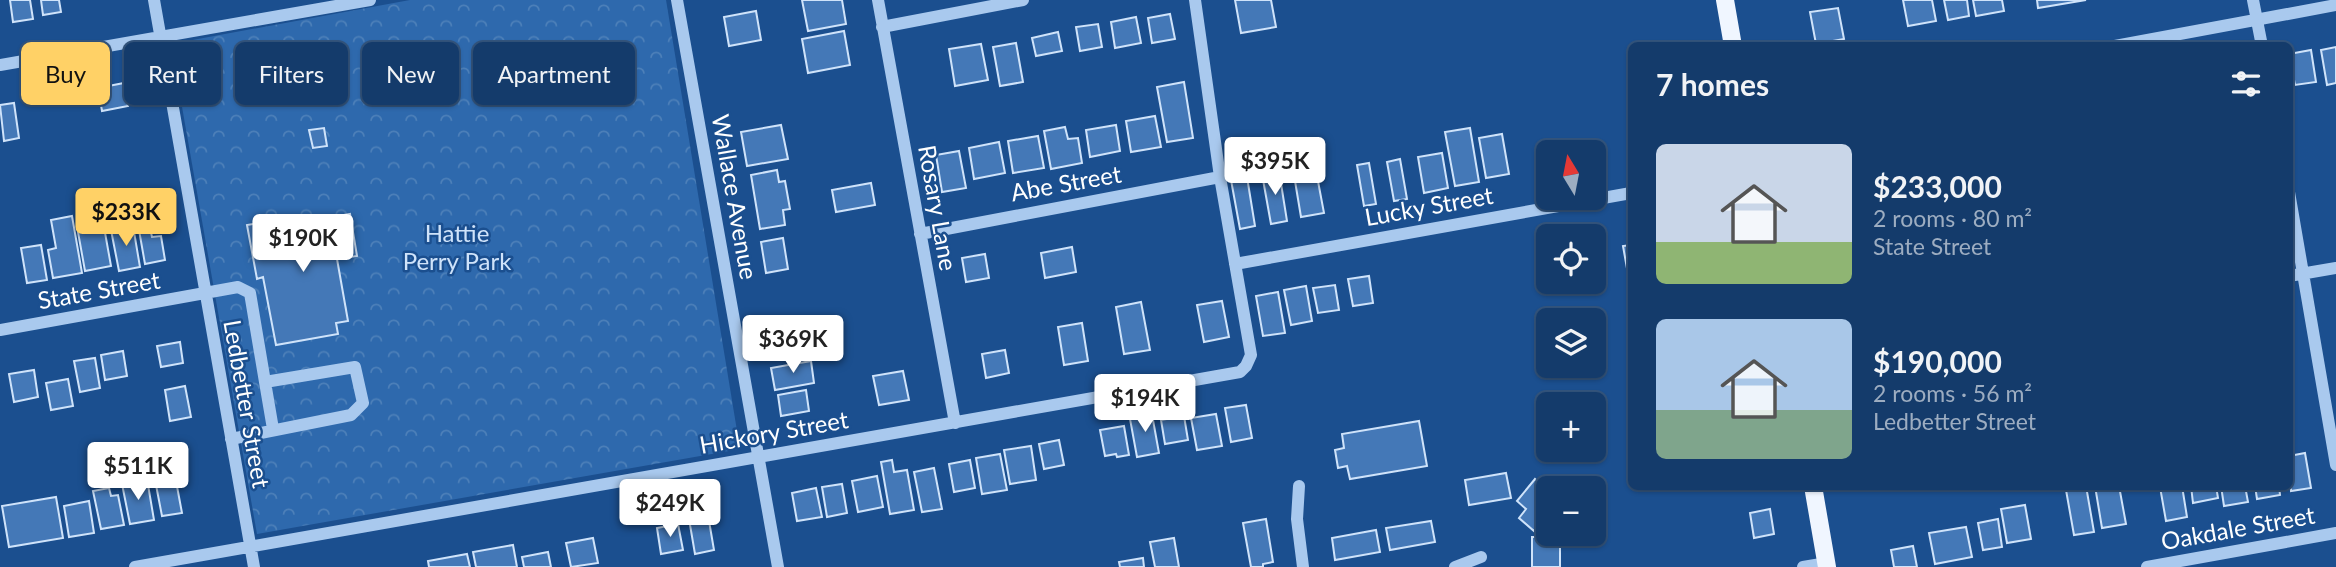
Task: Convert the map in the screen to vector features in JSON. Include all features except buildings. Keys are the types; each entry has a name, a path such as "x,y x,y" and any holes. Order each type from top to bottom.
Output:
{"main road":[{"path":"1725,0 1733,42"},
{"path":"1814,490 1827,565"}],"street":[{"name":"Ledbetter Street","path":"153,0 254,567"},
{"path":"0,65 370,0"},
{"name":"Wallace Avenue","path":"677,0 778,567"},
{"name":"Rosary Lane","path":"878,0 955,423"},
{"path":"883,27 1023,0"},
{"path":"1195,0 1235,264"},
{"path":"2253,0 2261,42"},
{"path":"2137,42 2336,5"},
{"name":"Abe Street","path":"920,234 1220,177"},
{"name":"Lucky Street","path":"1235,264 1628,194"},
{"path":"2293,215 2336,465"},
{"name":"Hickory Street","path":"135,567 1230,375 1240,372 1251,355 1235,264"},
{"path":"2293,275 2336,268"},
{"name":"State Street","path":"0,330 238,287 250,293 265,382"},
{"path":"231,439 351,415 363,403 355,367 265,382 274,429"},
{"path":"1299,486 1297,519 1303,567"},
{"name":"Oakdale Street","path":"2147,567 2336,533"},
{"path":"1455,567 1481,557"},
{"path":"1803,567 1827,565"}],"green space":[{"name":"Hattie Perry Park","path":"410,0 666,0 740,449 257,534 182,105 221,105 221,42 182,42"}]}
